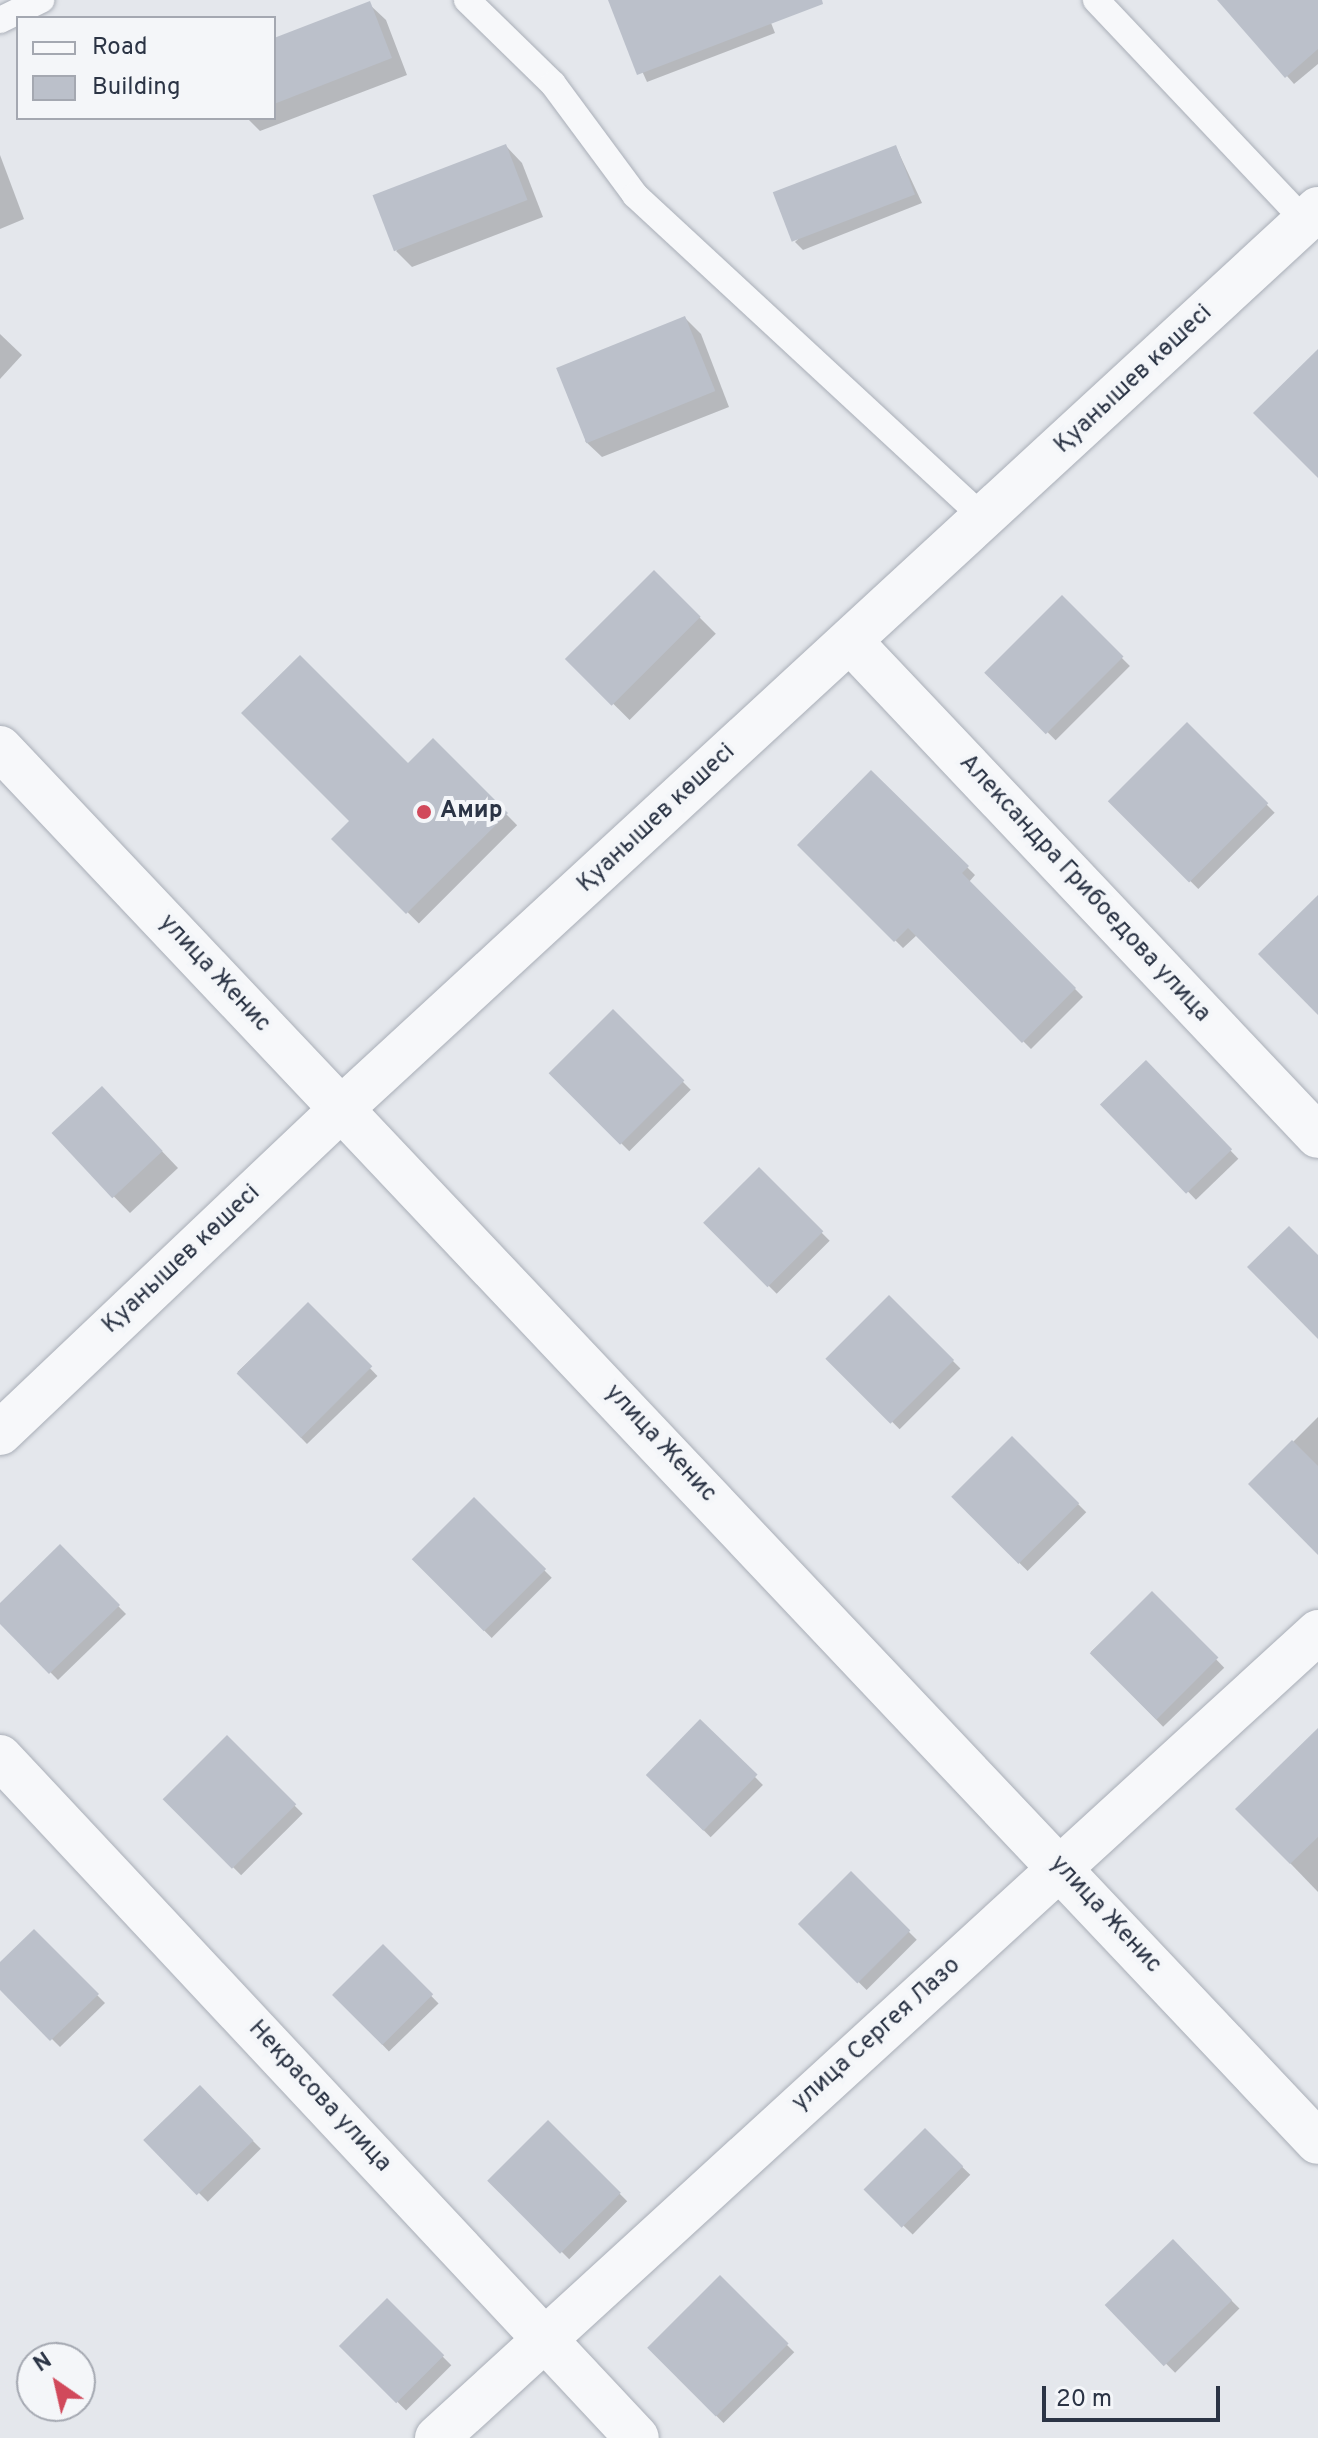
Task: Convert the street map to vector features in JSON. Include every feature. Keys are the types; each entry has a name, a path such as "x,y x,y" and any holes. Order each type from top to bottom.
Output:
{"street":[{"name":"Қуанышев көшесі","path":"0,1433 342,1108 984,518 1314,222"},
{"name":"Александра Грибоедова улица","path":"850,641 1318,1136"},
{"name":"улица Женис","path":"0,748 1318,2142"},
{"name":"улица Сергея Лазо","path":"437,2438 543,2337 1318,1632"},
{"name":"Некрасова улица","path":"0,1757 637,2438"}],"lane":[{"path":"0,20 41,0"},
{"path":"467,0 553,84 635,195 984,518"},
{"path":"1096,0 1314,222"}],"building":[{"path":"608,0 822,0 823,4 637,75"},
{"path":"1217,0 1318,0 1318,49 1285,78"},
{"path":"370,1 392,58 276,103 276,37"},
{"path":"506,144 528,200 394,251 372,195"},
{"path":"896,145 915,194 792,242 773,192"},
{"path":"685,316 715,391 586,443 556,368"},
{"path":"1318,349 1318,478 1253,413"},
{"path":"654,570 701,617 612,706 565,659"},
{"path":"1062,595 1124,657 1046,734 984,673"},
{"path":"300,655 408,763 433,738 508,813 406,914 331,839 349,821 241,713"},
{"path":"1187,722 1268,803 1189,883 1108,801"},
{"path":"871,770 969,866 962,873 1076,988 1022,1043 908,928 894,942 797,845"},
{"path":"1318,895 1318,1015 1258,954"},
{"path":"613,1009 684,1080 620,1145 549,1073"},
{"path":"1146,1060 1232,1149 1186,1194 1100,1104"},
{"path":"102,1086 163,1151 112,1198 52,1133"},
{"path":"759,1167 823,1231 767,1287 703,1223"},
{"path":"1289,1226 1318,1255 1318,1339 1247,1267"},
{"path":"889,1295 954,1360 890,1424 825,1359"},
{"path":"308,1302 372,1366 301,1438 237,1373"},
{"path":"1012,1436 1079,1503 1018,1564 951,1497"},
{"path":"1292,1440 1318,1466 1318,1555 1248,1484"},
{"path":"474,1497 546,1569 484,1631 412,1559"},
{"path":"60,1544 120,1605 49,1674 0,1624 0,1603"},
{"path":"1152,1591 1218,1657 1156,1720 1090,1653"},
{"path":"700,1719 758,1775 703,1831 646,1775"},
{"path":"1318,1728 1318,1837 1290,1864 1235,1809"},
{"path":"227,1735 296,1804 232,1869 163,1799"},
{"path":"851,1871 910,1930 857,1983 798,1924"},
{"path":"34,1929 99,1994 50,2041 0,1990 0,1962"},
{"path":"383,1944 433,1994 382,2045 332,1995"},
{"path":"200,2085 253,2140 197,2195 143,2140"},
{"path":"548,2120 621,2193 560,2254 487,2181"},
{"path":"925,2128 963,2166 902,2228 863,2190"},
{"path":"1173,2239 1232,2300 1164,2366 1105,2305"},
{"path":"720,2275 789,2344 716,2416 647,2348"},
{"path":"387,2298 444,2355 396,2403 339,2346"}],"place":[{"name":"Амир","path":"424,812"}]}
